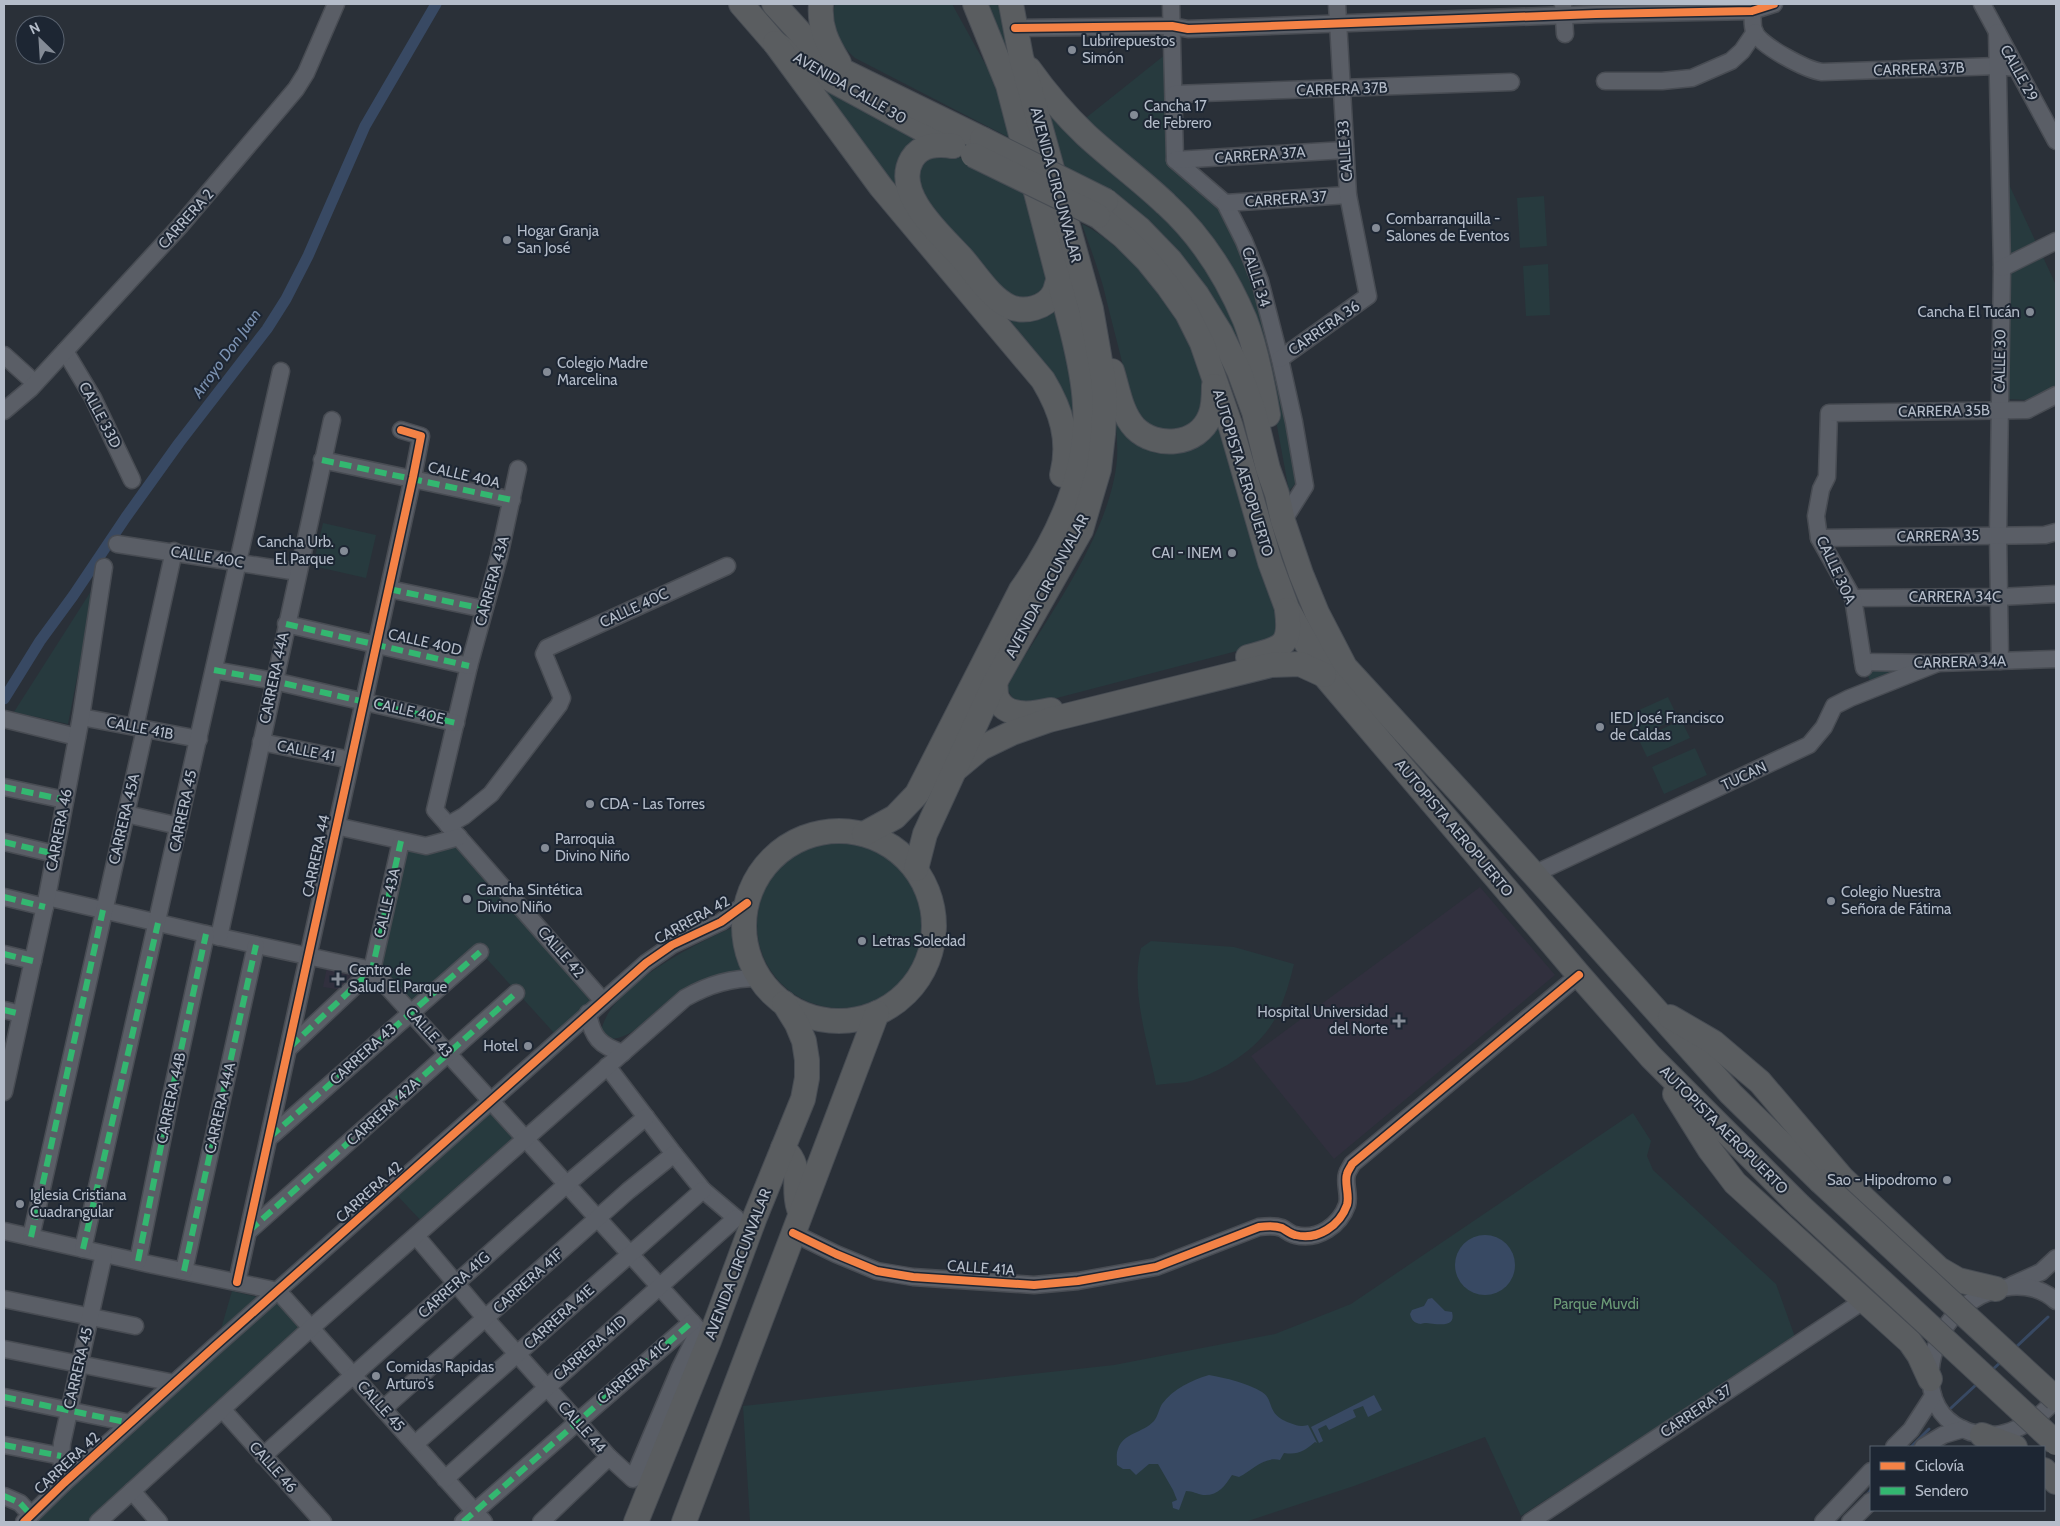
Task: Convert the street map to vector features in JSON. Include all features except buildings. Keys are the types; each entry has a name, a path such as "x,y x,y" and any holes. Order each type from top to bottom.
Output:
{"highway":[{"name":"AVENIDA CALLE 30","path":"740,4 775,43 806,66 969,147"},
{"name":"AVENIDA CALLE 30","path":"774,4 816,50 843,71 969,147"},
{"path":"821,4 821,24 825,38 843,71"},
{"path":"962,4 995,57"},
{"path":"975,4 995,57"},
{"name":"AVENIDA CIRCUNVALAR","path":"916,869 924,834 995,682 1080,530 1096,478 1103,434 1105,398 1100,354 1091,309 1021,57 1014,28 1011,4"},
{"path":"775,43 881,187 1042,380 1055,400 1066,438 1066,458 1059,484 1027,564 1021,590"},
{"name":"AVENIDA CIRCUNVALAR","path":"864,834 895,817 917,794 1021,590 1042,560 1063,519 1076,483 1084,437 1085,406 1080,363 1008,85 995,57"},
{"path":"1021,57 1043,88 1076,126 1167,205 1188,227 1208,253 1226,282 1245,320 1266,402 1276,468 1277,494"},
{"path":"969,147 928,146 918,152 910,165 908,186 916,204 996,297 1009,306 1024,309 1041,305 1054,292 1058,278"},
{"name":"AUTOPISTA AEROPUERTO","path":"969,147 1102,208 1140,229 1170,260 1197,295 1220,332 1239,371 1251,404 1268,470 1277,494 1283,522 1317,613 1345,667 1731,1094 1820,1181 2056,1398"},
{"name":"AUTOPISTA AEROPUERTO","path":"1102,208 1168,286 1186,313 1202,343 1287,608 1324,675 1651,1057 1799,1205 2056,1443"},
{"path":"1091,309 1124,410 1134,427 1149,437 1162,441 1182,440 1202,428 1212,412 1214,396 1213,374"},
{"path":"995,682 997,697 1004,707 1019,714 1034,714 1269,651 1281,646 1287,639 1290,628 1287,608"},
{"path":"954,771 981,748 1012,734 1059,718 1271,664 1300,664 1324,675"},
{"path":"845,831 864,834 893,847 916,869 926,887 933,908 935,929 932,950 924,970 912,988 896,1002 877,1013 858,1019 839,1021 820,1019 801,1013 784,1003 760,978 751,961 746,942 744,922 747,903 763,870 776,856 791,845 808,836 826,832 845,831"},
{"name":"AVENIDA CIRCUNVALAR","path":"636,1522 700,1331 746,1218 783,1148 802,1099 807,1078 804,1041 797,1024 784,1003"},
{"path":"1656,1010 1688,1026 1713,1042 1760,1082 1842,1178 1939,1269 1958,1280 2003,1287"},
{"path":"684,1522 877,1013"},
{"path":"1651,1057 1710,1150 1729,1176 1863,1301 1910,1342 1918,1355 1932,1388"},
{"path":"783,1148 795,1162 797,1174 797,1223"},
{"path":"1973,1432 2012,1446"},
{"path":"2045,1471 2056,1482"}],"street":[{"name":"CARRERA 2","path":"4,410 35,383 180,226 292,94 306,73 336,4"},
{"path":"1171,4 1176,160"},
{"name":"CALLE 33","path":"1337,4 1348,195 1368,296"},
{"path":"1014,28 1172,26 1188,29 1338,24 1564,10 1752,11 1774,4"},
{"name":"CALLE 29","path":"1982,4 2056,141"},
{"path":"1564,10 1565,34"},
{"path":"1605,82 1662,81 1692,78 1731,61 1742,51 1754,32 1752,11"},
{"name":"CARRERA 37B","path":"1754,32 1774,49 1812,70 1822,72 1998,66 2016,68"},
{"name":"CALLE 30","path":"1996,32 2002,268 1998,535 2000,661"},
{"name":"CARRERA 37B","path":"1174,94 1511,82"},
{"name":"CARRERA 37A","path":"1176,160 1345,150"},
{"name":"CALLE 34","path":"1176,160 1225,203 1244,240 1260,281 1294,422 1305,486 1283,522"},
{"name":"CARRERA 37","path":"1225,203 1348,195"},
{"path":"2002,268 2056,241"},
{"name":"CARRERA 36","path":"1280,359 1368,296"},
{"name":"CALLE 33D","path":"65,351 97,406 132,480"},
{"path":"4,355 35,383"},
{"name":"CARRERA 45","path":"83,1249 281,372"},
{"name":"CARRERA 35B","path":"1829,413 2027,410 2056,395"},
{"name":"CALLE 30A","path":"1829,413 1827,477 1821,489 1816,516 1820,538 1853,598 1863,665"},
{"name":"CARRERA 44A","path":"213,936 261,742 332,420"},
{"name":"CARRERA 44","path":"237,1282 310,956 350,760 421,436 401,430"},
{"name":"CALLE 40A","path":"322,460 413,477 512,500"},
{"name":"CARRERA 43A","path":"435,810 469,666 512,500 518,469"},
{"name":"CARRERA 35","path":"1820,538 2045,535 2056,532"},
{"name":"CALLE 40C","path":"117,544 174,551 298,572"},
{"name":"CARRERA 45A","path":"30,1237 126,814 140,728 174,551"},
{"name":"CALLE 40C","path":"454,831 464,816 492,794 559,705 562,698 544,654 547,648 727,566"},
{"name":"CARRERA 46","path":"4,1092 46,902 81,716 104,567"},
{"path":"388,589 484,609"},
{"name":"CARRERA 34C","path":"1853,598 1998,597 2056,594"},
{"name":"CALLE 40D","path":"286,624 469,666"},
{"name":"CARRERA 34A","path":"1863,665 2056,659"},
{"name":"TUCAN","path":"1534,874 1808,745 1824,727 1834,706 1856,695 1938,663"},
{"name":"CALLE 40E","path":"214,670 274,681 456,723"},
{"name":"CALLE 41B","path":"81,716 199,739"},
{"path":"4,719 77,738"},
{"name":"CALLE 41","path":"261,742 350,760"},
{"path":"4,786 65,800"},
{"name":"CALLE 42","path":"435,810 603,1001"},
{"path":"126,814 180,826"},
{"path":"336,826 426,846 454,831"},
{"name":"CALLE 43A","path":"372,970 401,841"},
{"path":"4,842 55,854"},
{"path":"4,898 103,910 372,970"},
{"name":"CARRERA 42","path":"28,1519 64,1483 174,1383 492,1101 588,1013 646,964 672,945 721,922 747,903"},
{"name":"CARRERA 44B","path":"138,1261 171,1096 213,936"},
{"name":"CARRERA 44A","path":"184,1271 256,945"},
{"name":"CARRERA 43","path":"269,1138 480,952"},
{"path":"4,954 32,961"},
{"path":"288,1049 372,970"},
{"name":"CALLE 43","path":"372,970 700,1331"},
{"name":"CALLE 41A","path":"797,1223 836,1254 877,1271 913,1277 1034,1285 1078,1281 1156,1267 1259,1227 1280,1227 1294,1235 1307,1236 1321,1233 1335,1225 1348,1202 1346,1176 1352,1164 1579,975"},
{"path":"98,1522 311,1328 685,998 719,982 740,978 760,978"},
{"name":"CARRERA 42A","path":"249,1231 516,993"},
{"path":"4,1010 21,1014"},
{"path":"588,1013 590,1027 598,1040 609,1049 623,1053"},
{"path":"607,1066 703,1190 746,1218"},
{"name":"CARRERA 41G","path":"263,1456 567,1184 646,1117"},
{"name":"CARRERA 41F","path":"383,1409 486,1320 597,1218 674,1154"},
{"name":"CARRERA 41E","path":"415,1444 703,1190"},
{"name":"CARRERA 41D","path":"445,1479 660,1287 746,1218"},
{"path":"4,1231 278,1291"},
{"name":"CALLE 44","path":"416,1236 486,1320 609,1457 633,1479 680,1368 700,1331"},
{"name":"CARRERA 45","path":"64,1483 60,1456 104,1254"},
{"path":"1973,1432 1944,1414 1932,1388 1931,1366 1938,1343 1952,1319 1968,1304 2003,1287 2036,1275 2056,1258"},
{"path":"2003,1287 2036,1290 2056,1301"},
{"name":"CALLE 45","path":"278,1291 415,1444 445,1479 474,1519"},
{"path":"4,1299 135,1326"},
{"name":"CARRERA 37","path":"1530,1522 1863,1301"},
{"name":"CARRERA 41C","path":"474,1519 577,1421 700,1331"},
{"path":"4,1349 174,1383"},
{"path":"1895,1446 1911,1430 1932,1388"},
{"path":"4,1397 130,1423"},
{"path":"1925,1446 1943,1435 1973,1432 2001,1434 2020,1427 2038,1417 2056,1398"},
{"name":"CALLE 46","path":"223,1410 323,1522"},
{"path":"4,1445 60,1456"},
{"path":"540,1522 609,1457"},
{"path":"1823,1522 1870,1472"},
{"path":"132,1491 159,1522"},
{"path":"4,1496 20,1503 28,1519"},
{"path":"1850,1522 1870,1502"}],"shaded area":[{"name":"Hospital Universidad del Norte","path":"1480,887 1555,975 1334,1159 1251,1056"},
{"name":"Centro de Salud El Parque","path":"327,967 352,972 349,991 323,987"}],"green space":[{"path":"835,4 952,4 994,80 1010,138 855,58 844,47 834,27 833,12"},
{"path":"982,4 1007,4 1026,99"},
{"path":"1171,50 1171,161 1227,213 1239,240 1267,328 1298,476 1295,484 1289,491 1272,399 1253,319 1082,121"},
{"path":"810,76 932,140 902,202"},
{"path":"1045,104 1151,199 1213,270 1252,369 1171,244 1152,223 1111,192 1065,167"},
{"path":"950,152 1027,195 1049,272 1048,287 1031,301 1004,294 925,205 916,171 924,158"},
{"path":"2005,176 2056,285 2056,385 2027,400 2007,399"},
{"path":"1544,196 1547,246 1520,248 1517,198"},
{"path":"1082,224 1102,236 1123,253 1144,275 1182,326 1195,353 1203,379 1204,402 1203,407 1192,422 1185,426 1170,431 1153,428 1136,413 1130,396 1103,286"},
{"path":"1548,264 1550,315 1526,316 1523,266"},
{"path":"1058,292 1078,428 997,312"},
{"path":"1220,415 1280,614 1274,639 1260,645 1030,705 1014,701 1007,688 1012,677 1076,572 1091,544 1103,515 1112,487 1117,459 1116,421 1143,447"},
{"name":"Cancha Urb. El Parque","path":"323,523 376,535 366,578 313,566"},
{"path":"95,585 68,724 14,712"},
{"path":"1906,667 1872,688 1866,669"},
{"path":"1668,697 1678,718 1637,737 1628,715"},
{"path":"1681,720 1690,738 1647,757 1639,740"},
{"path":"1695,748 1707,775 1664,794 1652,767"},
{"path":"404,842 454,845 594,999 555,1034 477,948 414,1005 377,965"},
{"path":"848,842 872,848 899,866 917,893 922,909 922,941 917,957 899,984 886,994 864,1005 832,1008 808,1002 787,989 776,978 760,949 757,917 763,893 776,872 787,861 816,845"},
{"path":"736,926 738,949 746,972 702,981 662,1006 637,1028 623,1036 607,1039 601,1032 607,1015 637,983 678,955"},
{"path":"1151,941 1234,947 1294,964 1280,1009 1271,1026 1253,1046 1231,1063 1218,1070 1194,1080 1156,1085 1141,1016 1138,981 1138,964 1141,948"},
{"path":"492,1101 527,1140 427,1227 392,1190"},
{"name":"Parque Muvdi","path":"1633,1113 1651,1141 1647,1156 1653,1170 1776,1284 1795,1337 1521,1516 1485,1437 1354,1486 1245,1522 750,1522 743,1406 1114,1365 1275,1334 1351,1304"},
{"path":"232,1291 257,1297 221,1329"},
{"path":"278,1291 311,1328 97,1522 27,1522"}],"water":[{"path":"1479,1235 1491,1235 1502,1240 1510,1248 1515,1259 1513,1277 1502,1290 1491,1295 1479,1295 1468,1290 1460,1282 1455,1271 1455,1259 1460,1248 1468,1240"},
{"path":"1432,1298 1445,1311 1452,1312 1453,1318 1451,1321 1444,1324 1420,1324 1413,1321 1410,1314 1412,1310 1424,1306 1428,1299"},
{"path":"1209,1375 1236,1381 1262,1392 1266,1395 1274,1411 1282,1419 1295,1425 1308,1425 1317,1443 1315,1442 1298,1453 1284,1453 1280,1460 1274,1459 1259,1464 1239,1477 1232,1475 1224,1486 1213,1494 1203,1495 1186,1491 1179,1510 1173,1508 1172,1502 1177,1500 1158,1464 1149,1464 1136,1475 1130,1469 1123,1469 1117,1465 1117,1451 1124,1440 1154,1421 1162,1404 1172,1394 1190,1382"},
{"path":"1374,1395 1382,1410 1368,1417 1363,1406 1353,1410 1356,1417 1329,1430 1326,1425 1318,1429 1323,1441 1319,1443 1311,1427"}],"waterway":[{"name":"Arroyo Don Juan","path":"4,699 40,641 126,517 179,443 267,329 286,299 308,256 365,126 436,4"},
{"path":"2015,1348 2048,1317"},
{"path":"1992,1370 2002,1361"},
{"path":"1951,1408 1978,1383"},
{"path":"1912,1446 1929,1429"},
{"path":"1866,1496 1870,1491"}],"marked path":[{"path":"322,460 512,500"},
{"path":"389,589 484,609"},
{"path":"286,624 469,666"},
{"path":"214,670 274,681 456,723"},
{"path":"4,787 65,800"},
{"path":"290,1047 372,970 401,841"},
{"path":"4,842 55,854"},
{"path":"4,897 45,907"},
{"path":"31,1237 103,910"},
{"path":"83,1249 158,923"},
{"path":"138,1261 206,934"},
{"path":"184,1271 256,945"},
{"path":"270,1137 480,952"},
{"path":"4,954 33,961"},
{"path":"249,1231 516,993"},
{"path":"4,1010 21,1014"},
{"path":"463,1522 692,1322"},
{"path":"4,1397 130,1423"},
{"path":"4,1445 61,1456"},
{"path":"4,1496 20,1503 31,1515"}],"cycle path":[{"path":"1015,28 1172,26 1188,29 1596,14 1752,11 1774,4"},
{"path":"237,1282 421,436 401,430"},
{"path":"24,1522 64,1483 213,1348 646,963 672,945 721,922 747,903"},
{"path":"793,1233 877,1271 913,1277 1034,1285 1078,1281 1156,1267 1259,1227 1279,1227 1293,1234 1312,1236 1334,1225 1344,1212 1348,1201 1346,1178 1352,1164 1579,975"}],"place":[{"name":"Lubrirepuestos Simón","path":"1072,50"},
{"name":"Cancha 17 de Febrero","path":"1134,115"},
{"name":"Combarranquilla - Salones de Eventos","path":"1376,228"},
{"name":"Hogar Granja San José","path":"507,240"},
{"name":"Cancha El Tucán","path":"2030,312"},
{"name":"Colegio Madre Marcelina","path":"547,372"},
{"name":"Cancha Urb. El Parque","path":"344,551"},
{"name":"CAI - INEM","path":"1232,553"},
{"name":"IED José Francisco de Caldas","path":"1600,727"},
{"name":"CDA - Las Torres","path":"590,804"},
{"name":"Parroquia Divino Niño","path":"545,848"},
{"name":"Cancha Sintética Divino Niño","path":"467,899"},
{"name":"Colegio Nuestra Señora de Fátima","path":"1831,901"},
{"name":"Letras Soledad","path":"862,941"},
{"name":"Centro de Salud El Parque","path":"338,979"},
{"name":"Hospital Universidad del Norte","path":"1399,1021"},
{"name":"Hotel","path":"528,1046"},
{"name":"Sao - Hipodromo","path":"1947,1180"},
{"name":"Iglesia Cristiana Cuadrangular","path":"20,1204"},
{"name":"Comidas Rapidas Arturo's","path":"376,1376"}]}
